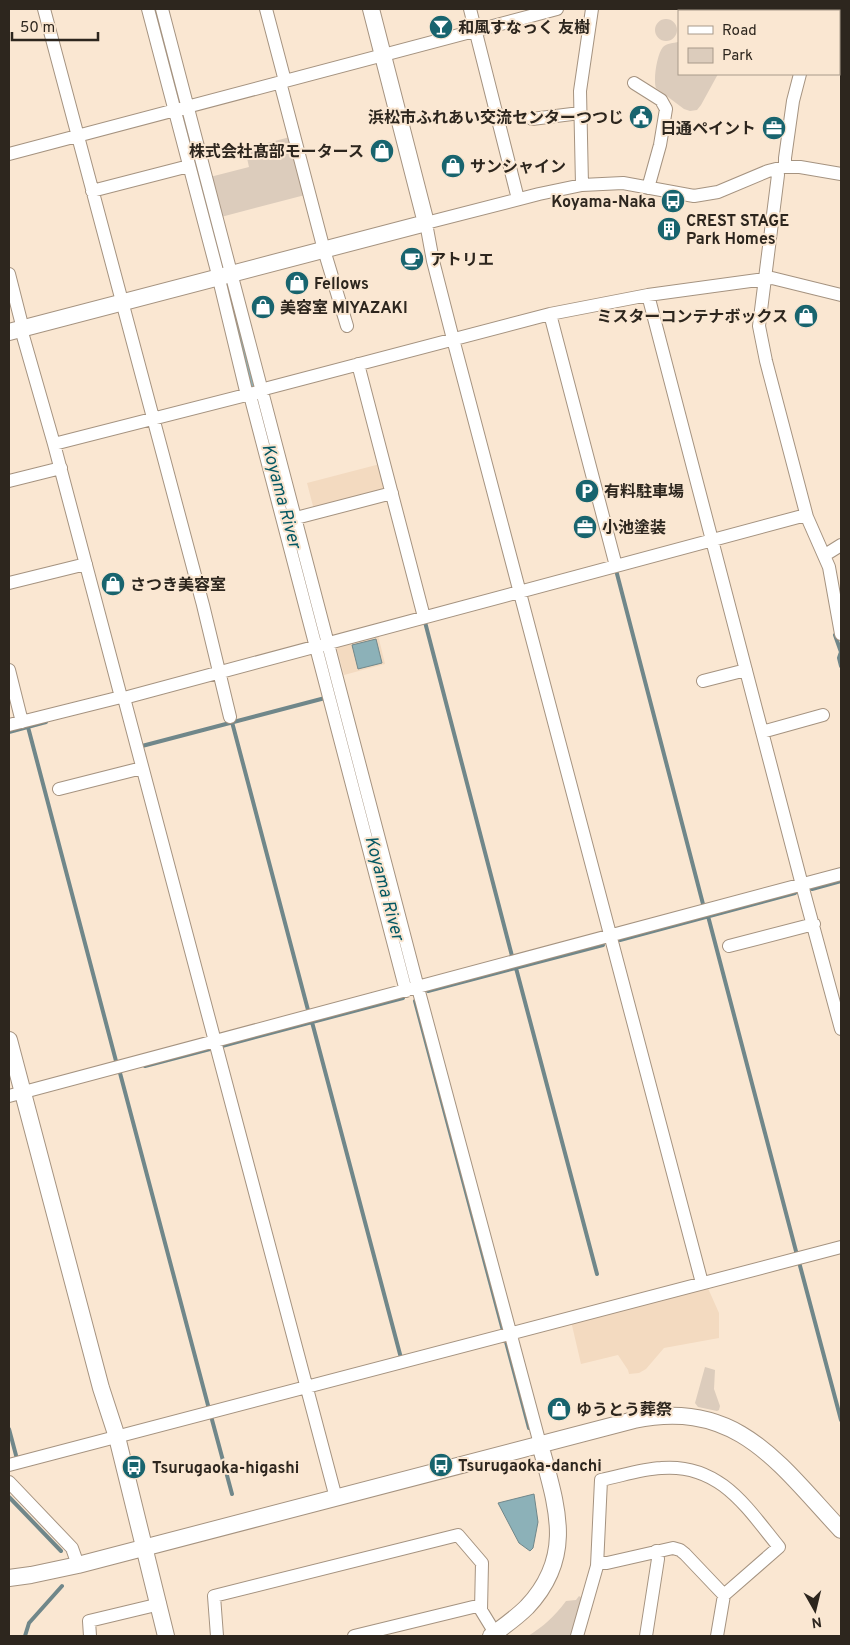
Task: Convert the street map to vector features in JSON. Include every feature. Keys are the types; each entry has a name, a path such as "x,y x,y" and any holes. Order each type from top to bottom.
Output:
{"street":[{"path":"44,9 203,605 230,717"},
{"path":"148,9 181,109 256,393 296,518 309,599"},
{"path":"162,9 181,109 189,166 225,276"},
{"path":"266,9 324,250 347,326"},
{"path":"371,9 426,223 433,261 453,339 702,1283"},
{"path":"470,9 518,199"},
{"path":"9,154 557,9"},
{"path":"582,185 580,91 592,9"},
{"path":"800,75 793,101 785,158 778,175 759,326 766,361 806,515 825,555 832,578 839,608 841,634"},
{"path":"634,82 661,100 666,109 660,145 648,188"},
{"path":"532,119 580,113"},
{"path":"92,191 189,166"},
{"path":"17,330 518,199 582,185 612,183 686,196 718,192 781,168 814,169 841,174"},
{"path":"9,274 17,330 61,468 336,1498"},
{"path":"54,444 256,393 358,364 550,314 648,295 772,278 841,295"},
{"path":"648,295 841,1029"},
{"path":"550,314 616,566"},
{"path":"358,364 424,617"},
{"path":"217,1636 214,1596 458,1535 482,1563 480,1610 493,1635 526,1608 534,1598 548,1576 556,1552 559,1533 558,1513 540,1444 506,1334 309,599 251,399 256,393"},
{"path":"9,481 61,468"},
{"path":"296,518 392,493"},
{"path":"9,725 218,673 806,515"},
{"path":"825,555 841,545"},
{"path":"9,583 86,564"},
{"path":"9,670 22,722"},
{"path":"703,681 746,670"},
{"path":"762,732 824,715"},
{"path":"59,788 142,768"},
{"path":"16,1094 841,874"},
{"path":"729,946 814,924"},
{"path":"9,1040 16,1094 101,1388 117,1437 160,1604 166,1636"},
{"path":"9,1465 841,1247"},
{"path":"9,1578 78,1565 650,1417 680,1415 711,1420 740,1432 765,1450 841,1530"},
{"path":"577,1636 597,1563 601,1480 659,1468 697,1471 719,1482 738,1498 779,1547 724,1595 717,1636"},
{"path":"9,1482 72,1548 78,1565"},
{"path":"597,1563 606,1563 673,1548 680,1550 724,1595"},
{"path":"646,1636 658,1559 656,1551"},
{"path":"90,1636 89,1621 160,1604"},
{"path":"355,1636 473,1606 481,1607"}],"shaded area":[{"path":"380,464 386,488 314,510 307,483"},
{"path":"378,635 385,664 344,675 336,646"},
{"path":"707,1286 719,1313 719,1338 664,1348 646,1369 639,1373 629,1374 618,1355 581,1364 571,1321"}],"green space":[{"path":"666,19 674,22 677,30 674,38 666,41 658,38 655,30 658,22"},
{"path":"678,42 678,75 717,75 697,110 690,111 684,109 656,88 655,73 657,61 663,47 670,43"},
{"path":"290,137 305,195 221,217 210,177 249,167 245,149"},
{"path":"705,1367 715,1370 714,1389 720,1406 717,1411 698,1407 695,1403"},
{"path":"579,1596 582,1598 572,1636 528,1636 558,1612 566,1601 576,1600"}],"water":[{"path":"376,639 382,663 358,669 352,645"},
{"path":"534,1494 538,1522 533,1548 530,1551 519,1543 498,1503"}],"waterway":[{"name":"Koyama River","path":"191,147 262,415"},
{"path":"616,570 703,904"},
{"path":"425,622 512,956"},
{"path":"835,635 841,652 839,658 841,666"},
{"path":"142,746 325,698"},
{"path":"9,732 46,722"},
{"path":"232,722 308,1010"},
{"path":"28,727 116,1061"},
{"path":"812,889 841,881"},
{"path":"620,940 795,893"},
{"path":"708,916 797,1255"},
{"path":"428,991 603,945"},
{"path":"516,968 597,1274"},
{"path":"222,1046 403,998"},
{"path":"415,1001 529,1428"},
{"path":"312,1022 401,1358"},
{"path":"145,1066 210,1049"},
{"path":"120,1073 209,1409"},
{"path":"799,1262 841,1420"},
{"path":"211,1416 232,1494"},
{"path":"9,1429 17,1459"},
{"path":"9,1497 61,1551"},
{"path":"25,1636 29,1623 62,1586"}],"place":[{"name":"和風すなっく 友樹","path":"441,27"},
{"name":"浜松市ふれあい交流センターつつじ","path":"641,117"},
{"name":"日通ペイント","path":"774,128"},
{"name":"株式会社髙部モータース","path":"382,151"},
{"name":"サンシャイン","path":"453,166"},
{"name":"Koyama-Naka","path":"673,201"},
{"name":"CREST STAGE Park Homes","path":"669,229"},
{"name":"アトリエ","path":"412,259"},
{"name":"Fellows","path":"297,283"},
{"name":"美容室 MIYAZAKI","path":"263,307"},
{"name":"ミスターコンテナボックス","path":"806,316"},
{"name":"有料駐車場","path":"587,491"},
{"name":"小池塗装","path":"585,527"},
{"name":"さつき美容室","path":"113,584"},
{"name":"ゆうとう葬祭","path":"559,1409"},
{"name":"Tsurugaoka-danchi","path":"441,1465"},
{"name":"Tsurugaoka-higashi","path":"134,1467"}]}
